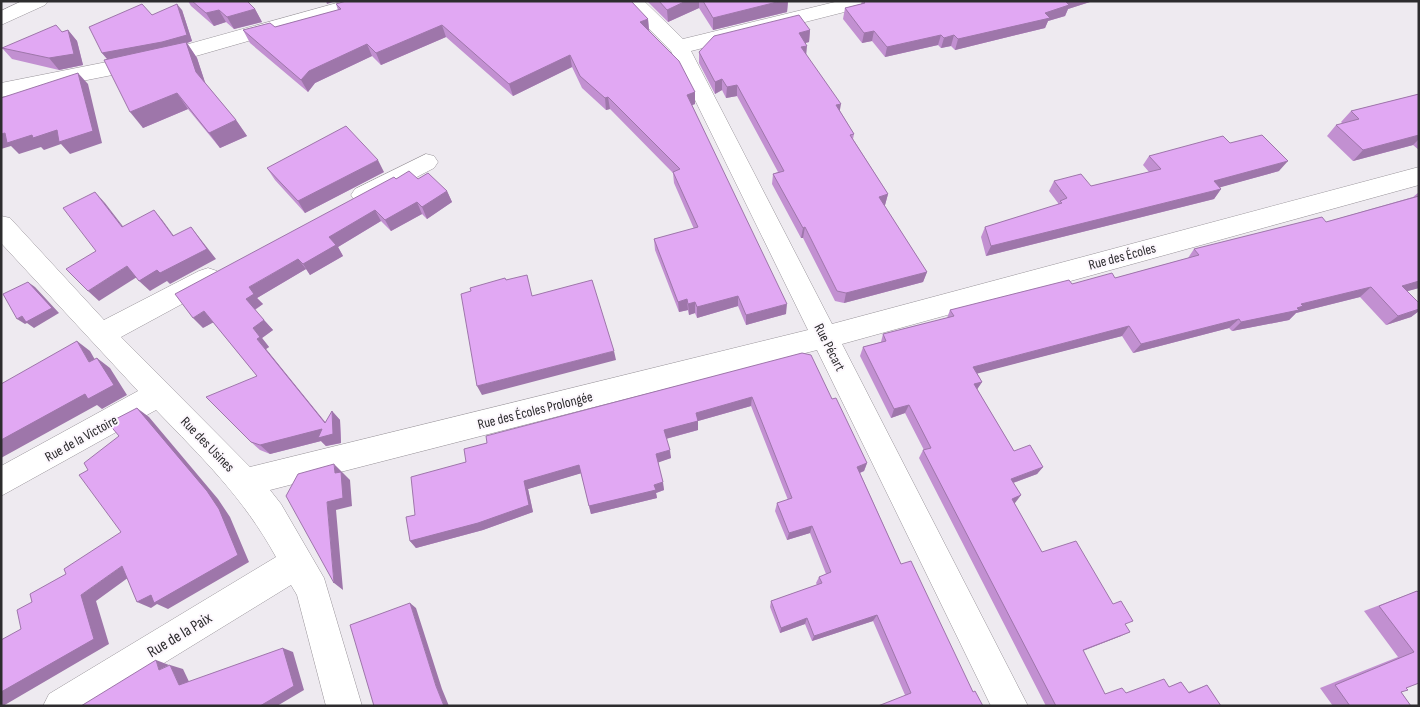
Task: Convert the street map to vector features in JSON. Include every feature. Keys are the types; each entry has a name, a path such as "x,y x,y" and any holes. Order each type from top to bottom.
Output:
{"street":[{"path":"1,18 38,1"},
{"path":"1,90 168,57 367,1"},
{"name":"Rue Pécart","path":"632,1 679,47 1010,706"},
{"path":"679,47 865,1"},
{"path":"339,208 426,162"},
{"name":"Rue des Écoles","path":"825,337 1419,176"},
{"name":"Rue des Usines","path":"1,225 17,245 101,335 160,393 245,482 270,515 312,590 344,706"},
{"path":"101,335 226,268"},
{"name":"Rue des Écoles Prolongée","path":"245,482 825,337"},
{"name":"Rue de la Victoire","path":"1,482 160,393"},
{"name":"Rue de la Paix","path":"61,706 297,563"}],"building":[{"path":"192,1 247,1 255,9 227,17 219,10 206,13"},
{"path":"346,1 631,1 648,19 640,22 679,61 695,92 687,95 787,304 746,315 738,296 697,307 695,302 688,304 687,299 678,302 654,239 698,227 673,172 680,169 608,97 605,98 580,76 570,55 509,84 442,25 376,53 367,44 309,71 301,80 243,30 270,23 275,27 341,9 336,4"},
{"path":"659,1 686,1 667,10"},
{"path":"703,1 781,1 713,18"},
{"path":"863,1 1065,1 1069,5 1045,13 1050,18 958,39 954,35 944,38 941,35 887,47 874,31 864,33 845,8 865,3"},
{"path":"142,4 152,15 177,4 187,35 162,42 102,53 89,27"},
{"path":"799,15 810,30 799,33 807,46 801,47 841,104 836,105 854,134 850,135 888,194 879,197 927,272 846,293 837,291 805,227 803,228 773,174 784,171 737,85 727,87 722,79 715,82 699,52 714,36"},
{"path":"56,25 62,32 68,30 74,54 49,58 2,48"},
{"path":"186,42 196,72 236,120 209,133 177,93 130,112 104,60"},
{"path":"78,73 93,131 59,142 57,130 33,138 32,135 7,143 5,133 1,134 1,98"},
{"path":"1419,94 1419,135 1363,150 1336,125 1359,119 1351,111"},
{"path":"346,126 378,160 298,201 267,168"},
{"path":"1262,135 1288,161 1214,181 1221,189 991,246 985,227 1062,203 1060,201 1067,198 1054,181 1081,174 1091,186 1161,169 1149,156 1223,136 1230,143"},
{"path":"409,171 418,179 428,173 447,191 422,207 417,202 385,220 375,210 329,237 336,245 303,264 298,259 249,287 254,294 246,299 264,320 253,328 260,337 257,339 325,423 332,411 333,434 318,438 322,429 260,445 251,442 206,397 257,376 204,311 193,318 175,294 394,177 396,179"},
{"path":"95,192 122,227 154,210 173,236 191,227 207,249 160,273 157,270 139,281 127,266 88,291 66,269 96,251 63,208"},
{"path":"1419,196 1419,281 1402,286 1419,303 1419,309 1398,316 1371,287 1301,304 1303,306 1297,308 1299,310 1241,322 1239,319 1141,344 1129,326 973,367 982,382 974,384 1014,451 1030,445 1043,467 1011,479 1021,495 1012,499 1042,552 1076,541 1113,604 1121,601 1133,621 1125,624 1130,632 1083,650 1105,694 1122,688 1126,693 1164,679 1169,687 1181,682 1189,693 1207,685 1221,706 1056,706 923,450 931,448 909,405 894,409 863,347 886,341 883,334 954,316 950,310 1069,280 1072,284 1112,273 1115,278 1199,255 1194,249 1322,217 1326,222"},
{"path":"527,275 532,296 592,280 614,351 477,386 461,294 471,291 470,288 505,278 506,280"},
{"path":"28,282 52,308 26,322 22,316 17,319 3,294"},
{"path":"77,341 89,362 97,358 114,385 88,399 85,394 1,440 1,384"},
{"path":"802,353 811,355 832,399 836,398 867,463 857,467 901,564 911,561 973,692 975,691 983,706 878,706 911,693 877,615 814,636 807,618 781,628 771,601 822,583 819,577 831,572 812,526 789,533 777,503 792,498 752,397 696,413 698,421 664,430 670,450 656,454 663,482 654,485 656,490 589,506 579,465 524,481 529,505 478,523 410,541 406,517 415,515 411,477 466,462 464,449 487,443 486,436"},
{"path":"137,408 207,491 219,509 238,555 154,603 151,595 137,602 122,566 81,595 94,639 1,692 1,640 21,629 17,610 32,602 30,594 66,574 64,569 121,532 79,475 88,470 84,463 119,436 108,423"},
{"path":"334,464 335,473 341,472 343,498 327,502 334,583 286,496 298,474"},
{"path":"1417,591 1419,593 1419,683 1401,692 1411,706 1350,706 1335,685 1414,652 1379,606"},
{"path":"410,603 444,706 374,706 350,625"},
{"path":"283,648 294,686 260,706 81,706 156,660 159,670 170,665 179,685"}]}
